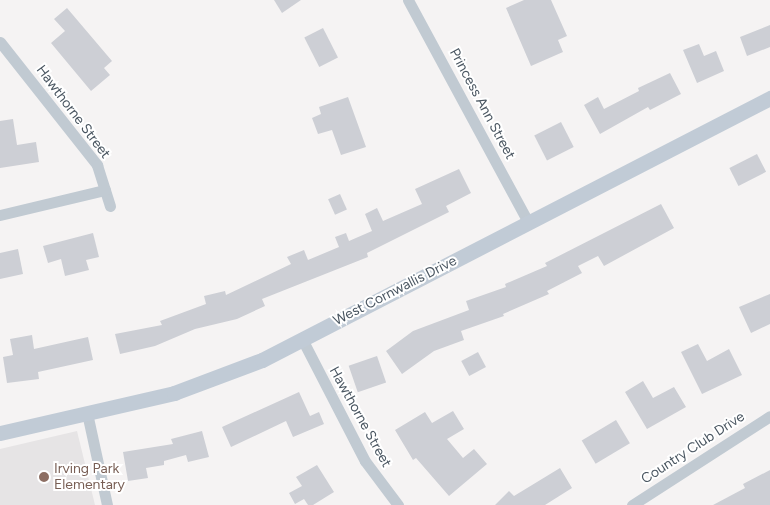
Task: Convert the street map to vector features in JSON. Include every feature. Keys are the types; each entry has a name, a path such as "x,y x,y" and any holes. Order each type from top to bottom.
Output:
{"street":[{"name":"Princess Ann Street","path":"408,0 528,222"},
{"name":"Hawthorne Street","path":"0,42 97,164 110,206"},
{"name":"West Cornwallis Drive","path":"0,433 202,384 262,360 770,98"},
{"path":"0,215 104,190"},
{"name":"Hawthorne Street","path":"302,339 365,461 398,505"},
{"path":"87,412 107,505"},
{"name":"Country Club Drive","path":"632,505 770,416"}],"shaded area":[{"name":"Irving Park Elementary","path":"77,431 95,505 0,505 0,449"}],"building":[{"path":"274,0 301,0 282,13"},
{"path":"524,0 551,0 567,36 558,40 563,52 531,66 506,8"},
{"path":"67,8 112,61 104,68 110,75 91,91 51,43 65,31 54,19"},
{"path":"770,25 770,47 747,56 740,37"},
{"path":"323,28 338,57 319,67 304,38"},
{"path":"699,44 704,56 716,51 724,71 697,83 683,50"},
{"path":"670,73 681,94 650,110 648,107 600,134 584,105 598,97 604,109 639,91 638,88"},
{"path":"348,97 366,147 341,155 332,130 318,134 312,118 321,114 319,107"},
{"path":"13,119 17,145 36,142 39,162 0,168 0,121"},
{"path":"561,122 574,147 547,161 534,136"},
{"path":"757,154 766,172 738,186 729,168"},
{"path":"459,169 471,193 446,206 449,212 367,253 368,257 262,299 265,306 237,319 195,329 155,346 120,354 115,334 162,325 160,321 206,304 204,296 225,291 226,295 291,264 287,257 304,250 308,260 339,247 335,237 346,233 349,241 372,231 365,214 377,208 383,221 422,204 415,189"},
{"path":"340,194 347,210 335,215 328,199"},
{"path":"661,204 674,228 604,266 598,256 578,266 582,273 547,291 549,294 503,314 504,316 461,331 464,340 434,351 402,374 386,351 413,331 469,310 466,301 506,287 505,284 547,266 545,263"},
{"path":"93,233 99,257 86,260 89,270 65,276 61,259 48,263 43,246"},
{"path":"18,249 23,274 0,279 0,253"},
{"path":"770,294 770,324 751,333 739,307"},
{"path":"32,335 34,349 88,337 93,360 38,372 39,379 7,383 3,357 13,355 10,339"},
{"path":"698,344 707,361 729,349 742,375 702,394 681,352"},
{"path":"478,352 486,367 469,376 461,361"},
{"path":"377,356 386,382 358,392 349,366"},
{"path":"643,381 653,398 674,387 686,407 647,429 625,392"},
{"path":"299,392 310,416 319,412 324,424 293,437 286,421 231,447 222,427"},
{"path":"453,411 464,429 447,439 463,458 474,449 487,464 449,496 416,458 413,460 395,430 425,412 432,423"},
{"path":"616,420 630,443 596,464 582,441"},
{"path":"202,431 209,457 188,462 186,455 164,461 164,465 146,468 148,478 128,481 123,452 173,444 171,439"},
{"path":"317,465 334,492 313,505 308,505 304,499 295,504 289,493 302,486 296,477"},
{"path":"560,468 572,488 545,505 495,505 509,491 514,496"},
{"path":"770,470 770,505 713,505 745,488 743,484"}],"place":[{"name":"Irving Park Elementary","path":"44,477"}]}
